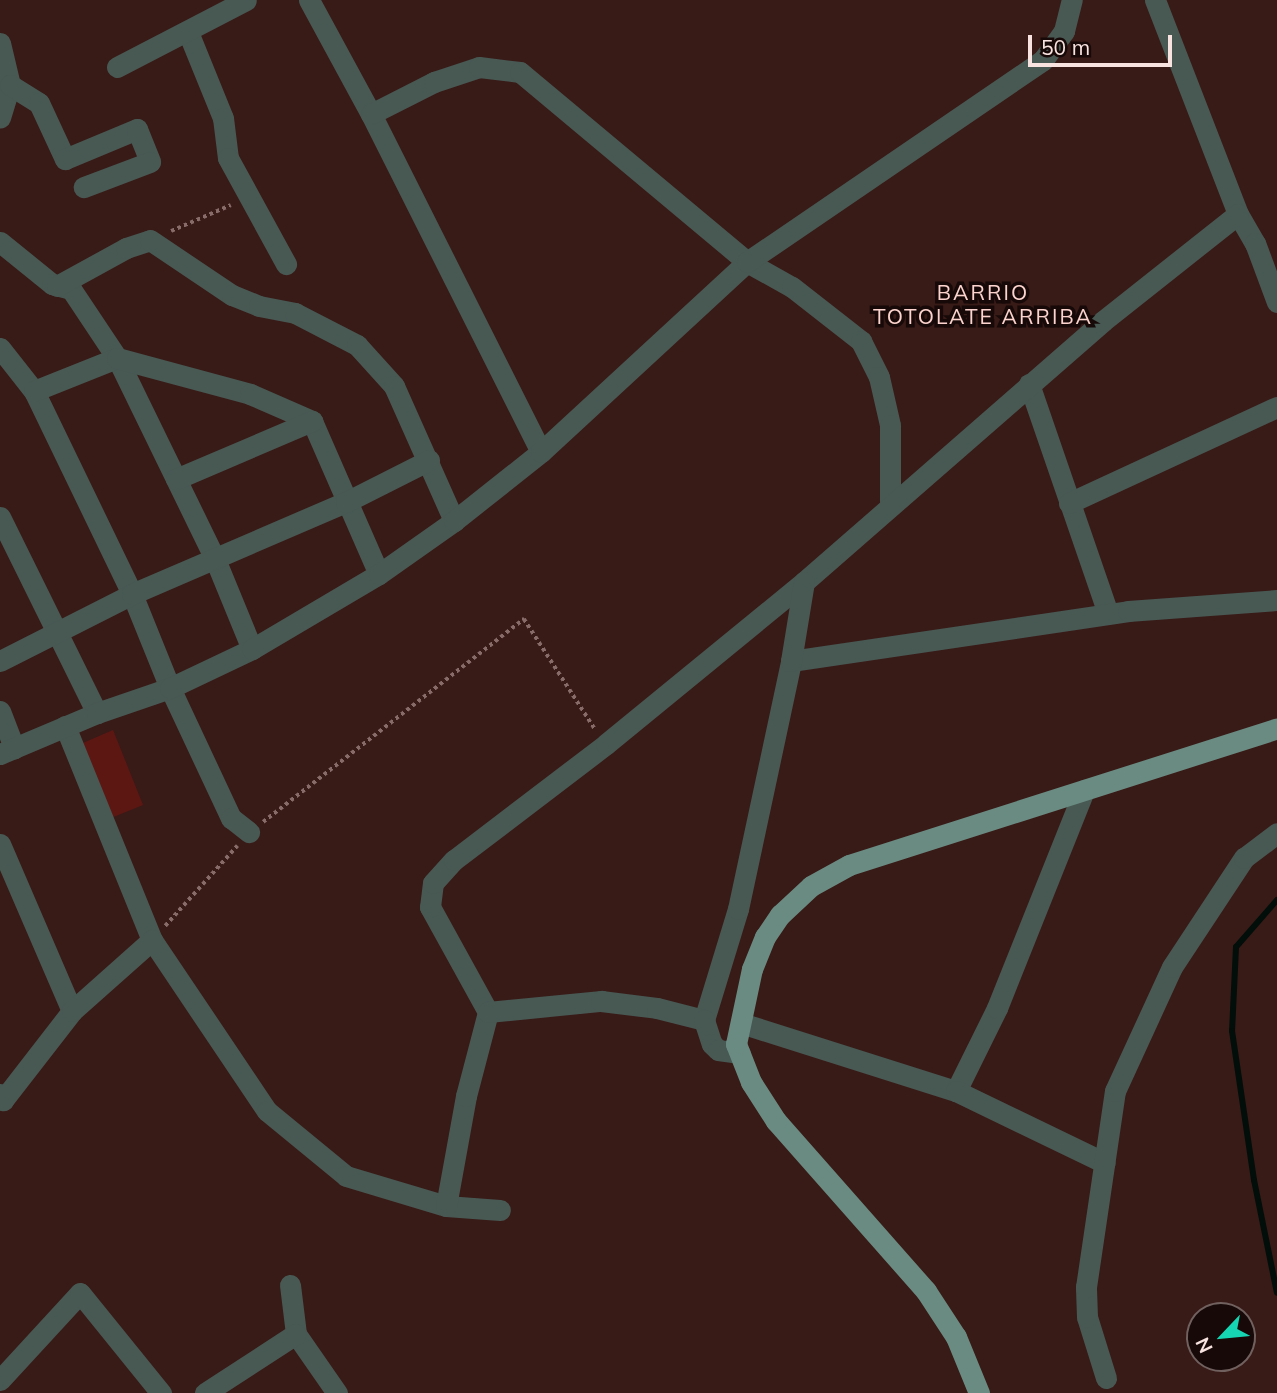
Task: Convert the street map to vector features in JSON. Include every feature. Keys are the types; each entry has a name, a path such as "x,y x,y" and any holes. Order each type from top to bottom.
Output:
{"main road":[{"path":"979,1393 956,1337 926,1291 776,1121 751,1082 736,1044 752,969 765,937 780,915 811,886 861,861 1277,728"}],"street":[{"path":"117,67 188,32 211,8 246,0"},
{"path":"309,0 371,114 541,452"},
{"path":"0,711 7,751 97,713 170,688 251,649 379,574 454,521 541,452 747,262 1043,60 1064,31 1072,0"},
{"path":"1155,0 1238,214 1255,243 1277,302"},
{"path":"188,32 223,118 229,158 286,264"},
{"path":"0,43 10,85 0,118"},
{"path":"371,114 434,82 479,67 520,72 747,262 792,287 861,341 879,377 890,425 890,505"},
{"path":"10,85 39,103 65,159 137,130 150,162 85,187"},
{"path":"446,1206 466,1096 488,1012 430,907 433,883 454,860 606,744 804,582 1102,321 1238,214"},
{"path":"57,286 125,248 150,240 232,295 259,306 295,313 357,345 394,386 454,521"},
{"path":"0,242 17,258 57,286 71,289 117,358 215,559 251,649"},
{"path":"0,348 34,391 132,594 170,688 231,818 249,832"},
{"path":"34,391 117,358 250,394 312,421 379,574"},
{"path":"1029,384 1108,614"},
{"path":"1069,503 1277,407"},
{"path":"176,479 312,421"},
{"path":"0,661 58,634 132,594 346,502 429,460"},
{"path":"0,517 97,713"},
{"path":"740,1053 718,1050 712,1044 704,1020 738,909 791,661 804,582"},
{"path":"791,661 1108,614 1277,600"},
{"path":"65,726 152,940 267,1111 346,1177 446,1206 500,1210"},
{"path":"956,1091 998,1008 1084,790"},
{"path":"1106,1378 1087,1317 1086,1287 1115,1091 1172,967 1244,858 1277,834"},
{"path":"0,844 72,1011"},
{"path":"0,1094 3,1100 72,1011 152,940"},
{"path":"488,1012 541,1004 601,1001 657,1008 704,1020"},
{"path":"741,1023 956,1091 1105,1163"},
{"path":"290,1285 296,1334 337,1393"},
{"path":"0,1380 80,1293 160,1393"},
{"path":"205,1393 296,1334"}],"path":[{"path":"150,240 250,197"},
{"path":"152,940 249,832 394,723 524,619 606,744"}],"shaded area":[{"path":"113,730 143,805 106,820 76,746"}],"waterway":[{"path":"1277,900 1236,947 1232,1031 1254,1180 1277,1293"}],"district":[{"name":"BARRIO TOTOLATE ARRIBA","path":"983,304"}]}
